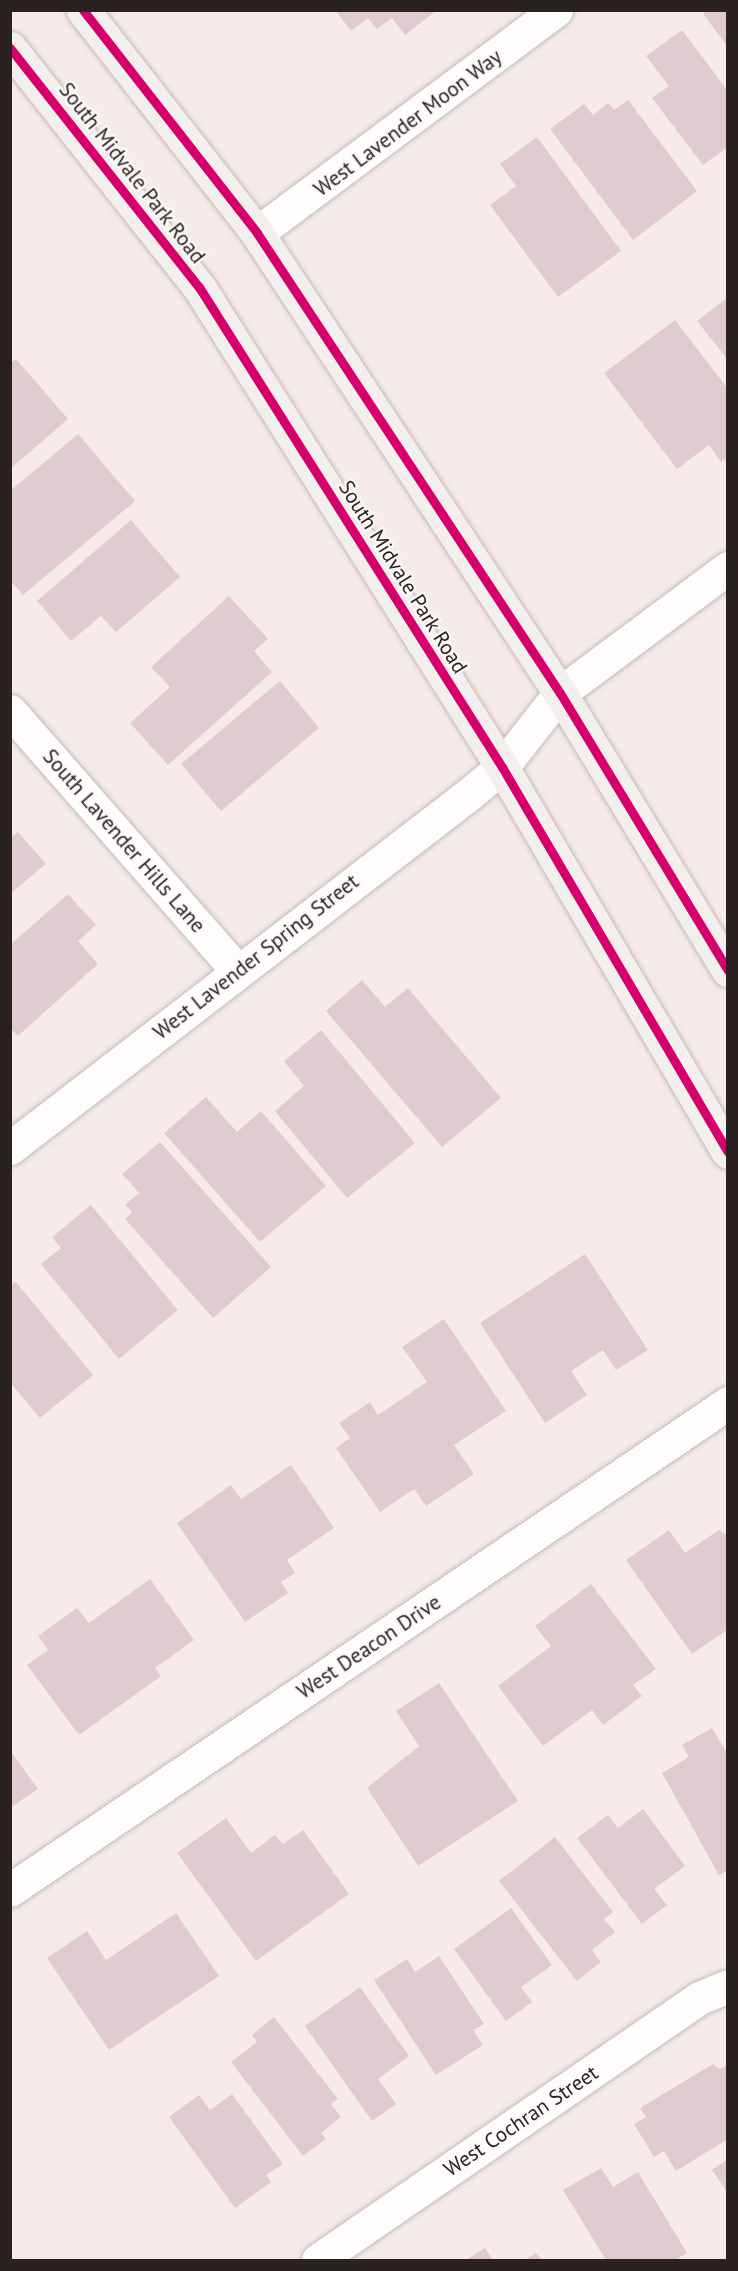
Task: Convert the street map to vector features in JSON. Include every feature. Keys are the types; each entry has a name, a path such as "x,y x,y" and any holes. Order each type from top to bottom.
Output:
{"main road":[{"path":"83,10 257,232 560,693 728,969"},
{"name":"South Midvale Park Road","path":"10,48 199,287 502,768 728,1152"}],"street":[{"name":"West Lavender Moon Way","path":"257,232 556,10"},
{"name":"West Lavender Spring Street","path":"10,1148 502,768 560,693 728,568"},
{"name":"South Lavender Hills Lane","path":"10,711 238,971"},
{"name":"West Deacon Drive","path":"10,1890 728,1403"},
{"name":"West Cochran Street","path":"318,2260 699,1998 728,1986"}],"building":[{"path":"335,10 437,10 405,35 392,18 377,29 368,18 351,31"},
{"path":"708,10 728,10 728,47 703,14"},
{"path":"682,30 728,91 728,147 703,165 652,98 669,86 646,56"},
{"path":"628,100 697,191 633,240 550,129 584,104 593,115 608,103 614,110"},
{"path":"537,137 621,251 558,297 490,205 516,186 500,164"},
{"path":"728,297 728,360 697,321"},
{"path":"675,320 728,389 728,457 721,462 709,445 677,469 604,373"},
{"path":"16,359 68,419 10,469 10,364"},
{"path":"78,434 135,501 23,595 10,580 10,491"},
{"path":"131,520 180,577 116,632 101,616 71,641 37,601"},
{"path":"229,596 268,639 254,651 272,672 168,765 130,723 170,687 151,667"},
{"path":"280,681 319,728 221,811 181,764"},
{"path":"18,832 46,864 10,894 10,838"},
{"path":"68,894 96,925 78,941 98,964 18,1036 10,1028 10,945"},
{"path":"362,980 385,1007 408,988 501,1098 442,1147 326,1011"},
{"path":"321,1030 415,1143 347,1198 275,1111 304,1086 284,1061"},
{"path":"206,1097 237,1132 261,1111 326,1186 260,1242 164,1133"},
{"path":"160,1142 271,1267 213,1318 125,1219 132,1212 125,1205 139,1193 122,1174"},
{"path":"91,1205 178,1310 119,1359 41,1264 61,1248 52,1237"},
{"path":"585,1254 648,1350 616,1370 603,1350 571,1371 587,1395 545,1423 480,1323"},
{"path":"16,1282 93,1375 40,1418 10,1382 10,1286"},
{"path":"444,1319 506,1411 454,1445 474,1474 426,1506 414,1489 380,1512 336,1448 350,1438 339,1423 370,1402 378,1415 427,1382 402,1347"},
{"path":"291,1465 334,1528 287,1560 295,1573 281,1582 288,1593 245,1622 177,1523 231,1485 241,1499"},
{"path":"669,1530 685,1553 719,1530 728,1536 728,1629 692,1654 626,1560"},
{"path":"150,1579 194,1640 155,1668 161,1676 79,1735 27,1665 48,1650 38,1636 77,1608 89,1623"},
{"path":"591,1584 656,1669 633,1685 642,1696 603,1725 592,1710 543,1746 498,1686 551,1646 535,1626"},
{"path":"439,1683 518,1801 418,1866 367,1788 419,1746 396,1711"},
{"path":"712,1728 728,1755 728,1870 719,1875 662,1773 689,1757 682,1745"},
{"path":"10,1750 38,1789 10,1808"},
{"path":"643,1809 685,1866 654,1889 667,1905 642,1924 577,1838 608,1815 618,1828"},
{"path":"226,1818 251,1853 275,1835 283,1844 303,1830 349,1894 256,1961 177,1853"},
{"path":"555,1837 613,1912 604,1919 615,1932 592,1950 601,1962 577,1981 499,1881"},
{"path":"511,1908 552,1965 521,1987 532,2002 506,2021 454,1949"},
{"path":"176,1913 219,1976 109,2050 47,1958 87,1931 106,1960"},
{"path":"439,1956 484,2024 473,2030 483,2045 436,2075 374,1980 407,1959 415,1972"},
{"path":"360,1987 409,2056 378,2079 396,2104 372,2121 305,2026"},
{"path":"274,2017 338,2099 331,2104 341,2117 321,2133 326,2139 303,2156 231,2062 257,2042 252,2035"},
{"path":"713,2064 720,2069 728,2065 728,2139 676,2171 664,2151 654,2157 634,2124 646,2117 640,2108"},
{"path":"232,2094 283,2164 266,2175 271,2182 235,2208 169,2117 199,2095 210,2110"},
{"path":"728,2159 728,2193 712,2170"},
{"path":"601,2168 613,2187 638,2172 687,2253 675,2260 606,2260 563,2190"},
{"path":"485,2248 493,2260 466,2260"},
{"path":"536,2253 542,2260 525,2260"}],"cycle path":[{"path":"83,10 257,233 560,693 728,970"},
{"path":"10,48 199,287 502,767 728,1152"}]}
